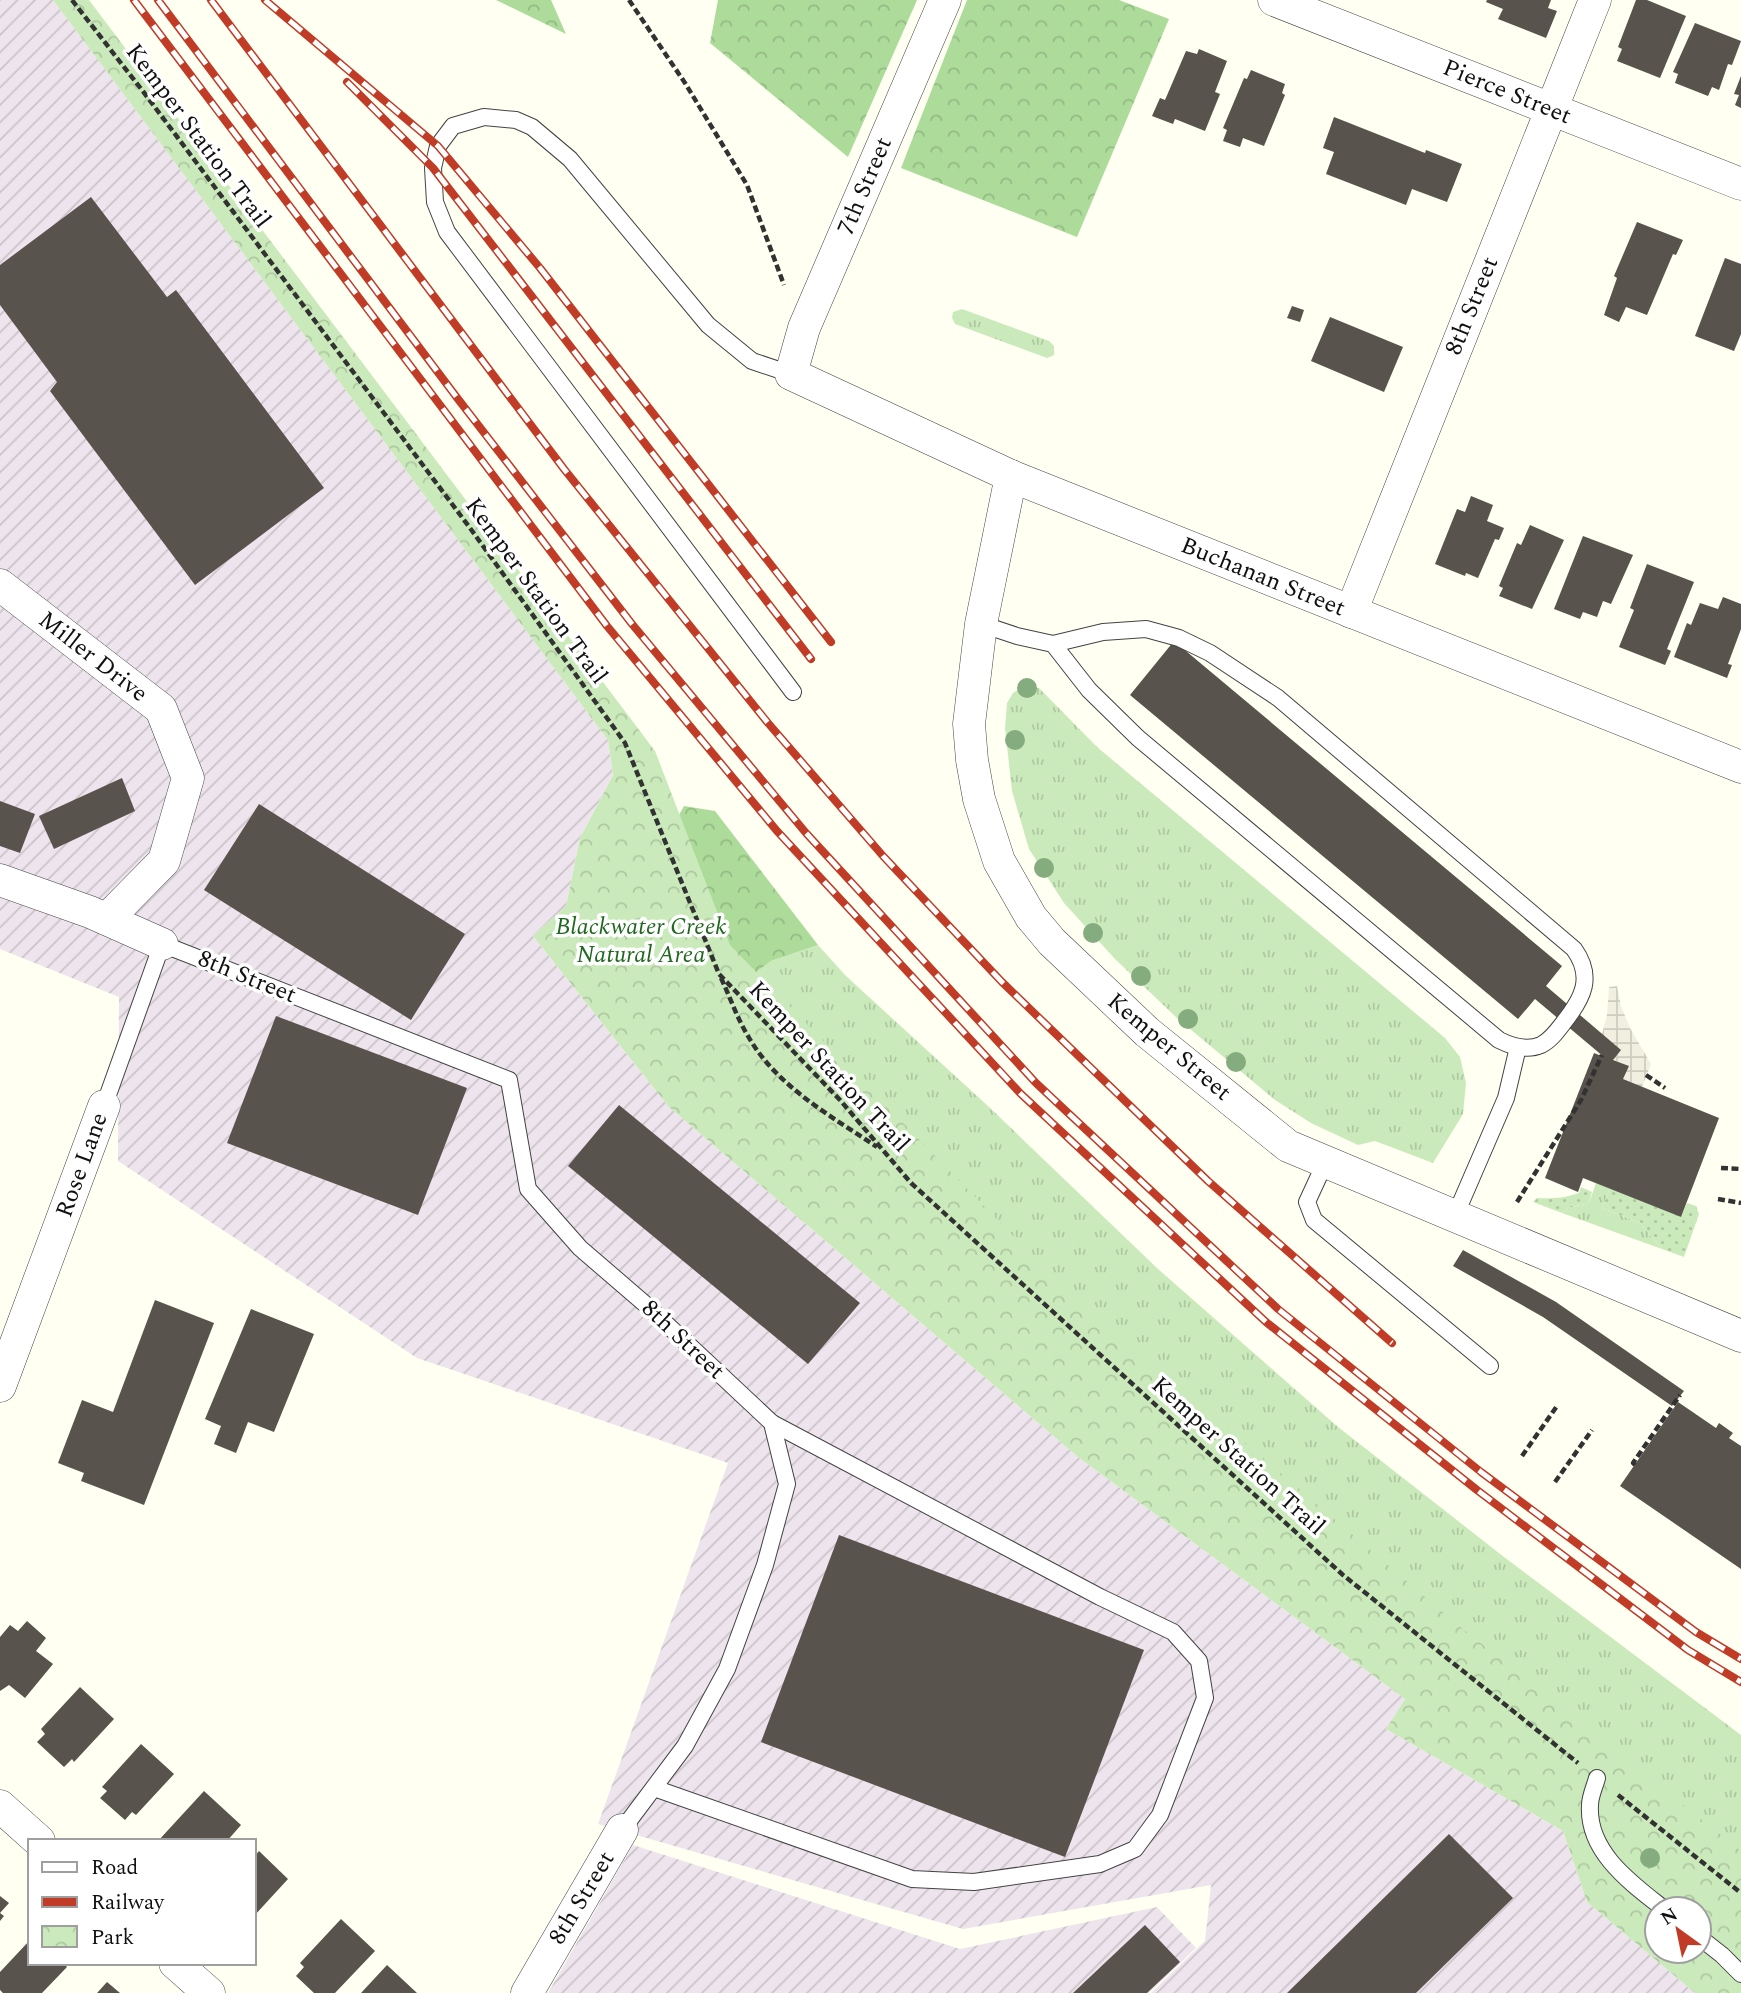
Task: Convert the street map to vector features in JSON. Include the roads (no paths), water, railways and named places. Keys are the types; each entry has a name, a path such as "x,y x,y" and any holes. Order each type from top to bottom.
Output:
{"street":[{"name":"7th Street","path":"791,373 804,328 945,0"},
{"name":"Pierce Street","path":"1274,0 1741,184"},
{"name":"8th Street","path":"1351,612 1595,0"},
{"name":"Buchanan Street","path":"791,373 1012,476 1741,767"},
{"name":"Kemper Street","path":"1012,476 981,624 969,724 972,760 989,834 999,861 1031,917 1052,942 1147,1032 1288,1146 1741,1336"},
{"name":"Miller Drive","path":"0,585 161,709 188,778 164,861 107,919"},
{"name":"8th Street","path":"0,880 107,919 162,944"},
{"name":"Rose Lane","path":"0,1385 104,1106"},
{"path":"0,1806 37,1839"},
{"name":"8th Street","path":"527,1993 622,1830"},
{"path":"177,1965 208,1993"}],"lane":[{"path":"791,373 752,361 708,324 570,159 532,127 516,120 484,117 453,126 438,146 433,168 435,202 447,232 793,692"},
{"path":"981,624 1053,644 1103,632 1146,629 1180,638 1210,653 1278,698 1574,949 1582,960 1584,975 1584,990 1578,1005 1553,1036 1541,1045 1518,1047 1499,1040 1139,738 1088,690 1053,644"},
{"name":"Rose Lane","path":"104,1106 162,944"},
{"name":"8th Street","path":"162,944 509,1080 528,1189 580,1248 645,1304 772,1423 787,1484 765,1565 727,1669 685,1746 622,1830"},
{"path":"1455,1216 1506,1098 1518,1047"},
{"path":"1325,1163 1307,1202 1314,1220 1490,1366"},
{"path":"654,1788 912,1879 974,1882 1100,1864 1135,1849 1160,1815 1205,1698 1199,1661 1174,1632 1100,1597 772,1423"},
{"path":"1597,1778 1590,1805 1593,1828 1603,1852 1616,1870 1647,1895"},
{"path":"1713,1948 1741,1975"}],"railway":[{"path":"134,0 607,626 777,831 1021,1094 1266,1322 1477,1490 1688,1650 1741,1682"},
{"path":"158,0 458,399 632,624 806,833 1036,1083 1278,1309 1481,1472 1696,1632 1741,1659"},
{"path":"211,0 564,469 768,723 883,856 1002,982 1208,1181 1392,1343"},
{"path":"265,0 438,146 540,268 831,642"},
{"path":"347,82 433,168 811,659"}],"park label":[{"name":"Blackwater Creek Natural Area","path":"641,941"}]}
